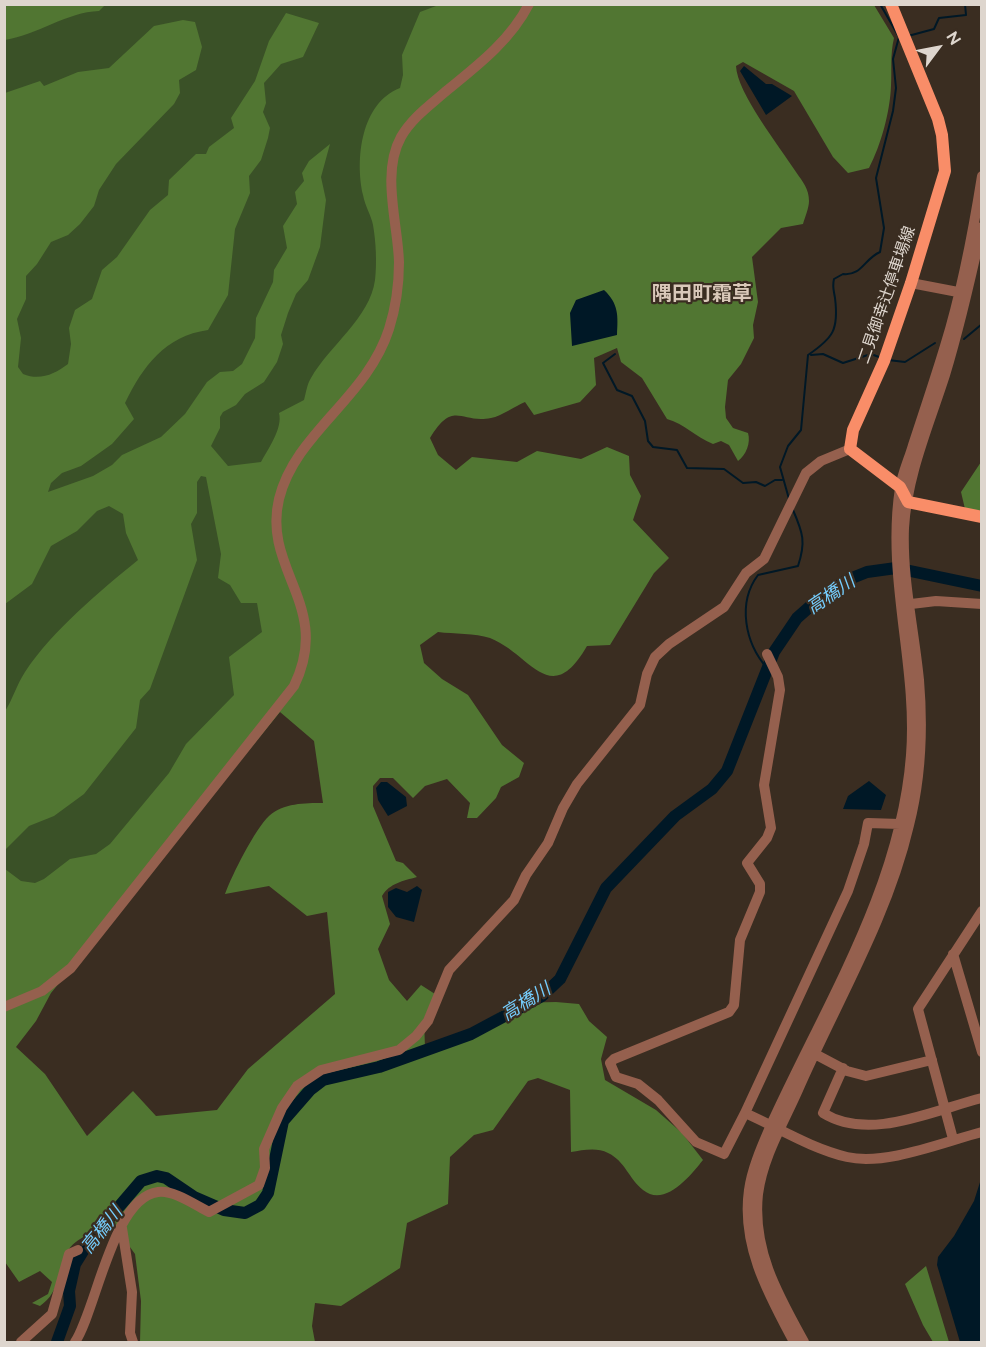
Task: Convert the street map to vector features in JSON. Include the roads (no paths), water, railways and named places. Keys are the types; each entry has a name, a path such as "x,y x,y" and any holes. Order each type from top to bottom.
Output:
{"main road":[{"name":"二見御幸辻停車場線","path":"850,449 853,430 884,358 911,283 945,171 942,135 938,119 891,4"},
{"path":"850,449 900,487 908,502 981,517"}],"street":[{"path":"4,1007 42,991 71,968 294,686 306,655 307,631 303,611 277,533 279,499 294,463 363,381 388,332 399,282 393,191 395,152 414,119 490,54 512,32 529,4"},
{"path":"900,562 912,477 963,293 979,225 981,176"},
{"path":"911,283 963,293"},
{"path":"794,1342 757,1267 748,1216 749,1190 753,1172 879,916 909,826 916,789 921,720 902,589 900,487 963,293"},
{"path":"75,1342 83,1328 109,1249 136,1205 158,1192 170,1193 209,1212 259,1185 265,1168 264,1149 282,1108 297,1086 321,1070 399,1050 428,1021 449,970 514,900 526,875 548,843 563,808 577,784 640,705 647,674 655,657 669,644 724,607 741,579 764,559 806,473 821,460 850,449"},
{"path":"904,605 947,601 981,604"},
{"path":"804,1342 768,1274 760,1241 759,1192 775,1128 873,910 888,869 900,824 908,783 912,717 904,605"},
{"path":"767,654 778,677 780,690 764,785 771,828 767,838 747,863 760,884 760,892 740,940 734,1005 729,1012 620,1056 610,1063 616,1077 638,1084 658,1100 696,1142 724,1154 848,891 864,844 868,823 900,824"},
{"path":"953,1139 918,1009 981,911"},
{"path":"953,954 981,1052"},
{"path":"813,1053 854,1074 873,1076 932,1060"},
{"path":"843,1068 823,1113 833,1119 873,1125 981,1098"},
{"path":"745,1113 825,1150 858,1158 891,1156 981,1132"},
{"path":"122,1228 132,1292 130,1333 133,1342"},
{"path":"21,1342 52,1314 69,1254 78,1250"}],"water":[{"path":"744,66 766,84 772,84 792,96 766,115 740,71"},
{"path":"604,290 617,311 617,335 572,346 570,313 576,300"},
{"path":"869,781 886,795 881,810 843,809 848,796"},
{"path":"381,782 387,782 406,797 407,806 388,816 378,800 376,788"},
{"path":"417,886 422,890 414,922 396,917 388,907 388,892 396,888 407,892"},
{"path":"981,1179 981,1342 960,1342 937,1265 938,1257 954,1236 974,1201"}],"waterway":[{"path":"789,499 780,467 788,446 801,430 808,355 829,338 835,326 834,279 859,270 880,252 884,228 876,178 893,111 896,88 893,59 899,37 880,4"},
{"path":"908,36 934,29 939,18 966,15 965,4"},
{"path":"964,339 982,324"},
{"path":"888,360 905,362 935,343"},
{"path":"615,354 603,363 617,390 632,396 645,421 648,441 653,447 677,450 687,468 724,469 743,483 756,482 765,486 775,480 782,480"},
{"path":"811,355 823,354 843,363 871,354 879,357"},
{"path":"767,668 759,658 749,635 746,623 747,598 758,575 798,566 802,538 793,510"},
{"name":"高橋川","path":"57,1342 70,1306 69,1291 75,1264 88,1243 141,1181 157,1176 166,1178 194,1197 224,1210 245,1213 260,1205 268,1193 283,1121 310,1090 323,1080 379,1067 471,1034 542,996 560,979 606,888 675,816 712,789 727,771 774,652 797,618 814,603 847,580 867,572 896,568 982,586"},
{"name":"高橋川","path":"71,1266 81,1255"}],"district":[{"name":"隅田町霜草","path":"702,294"}]}
